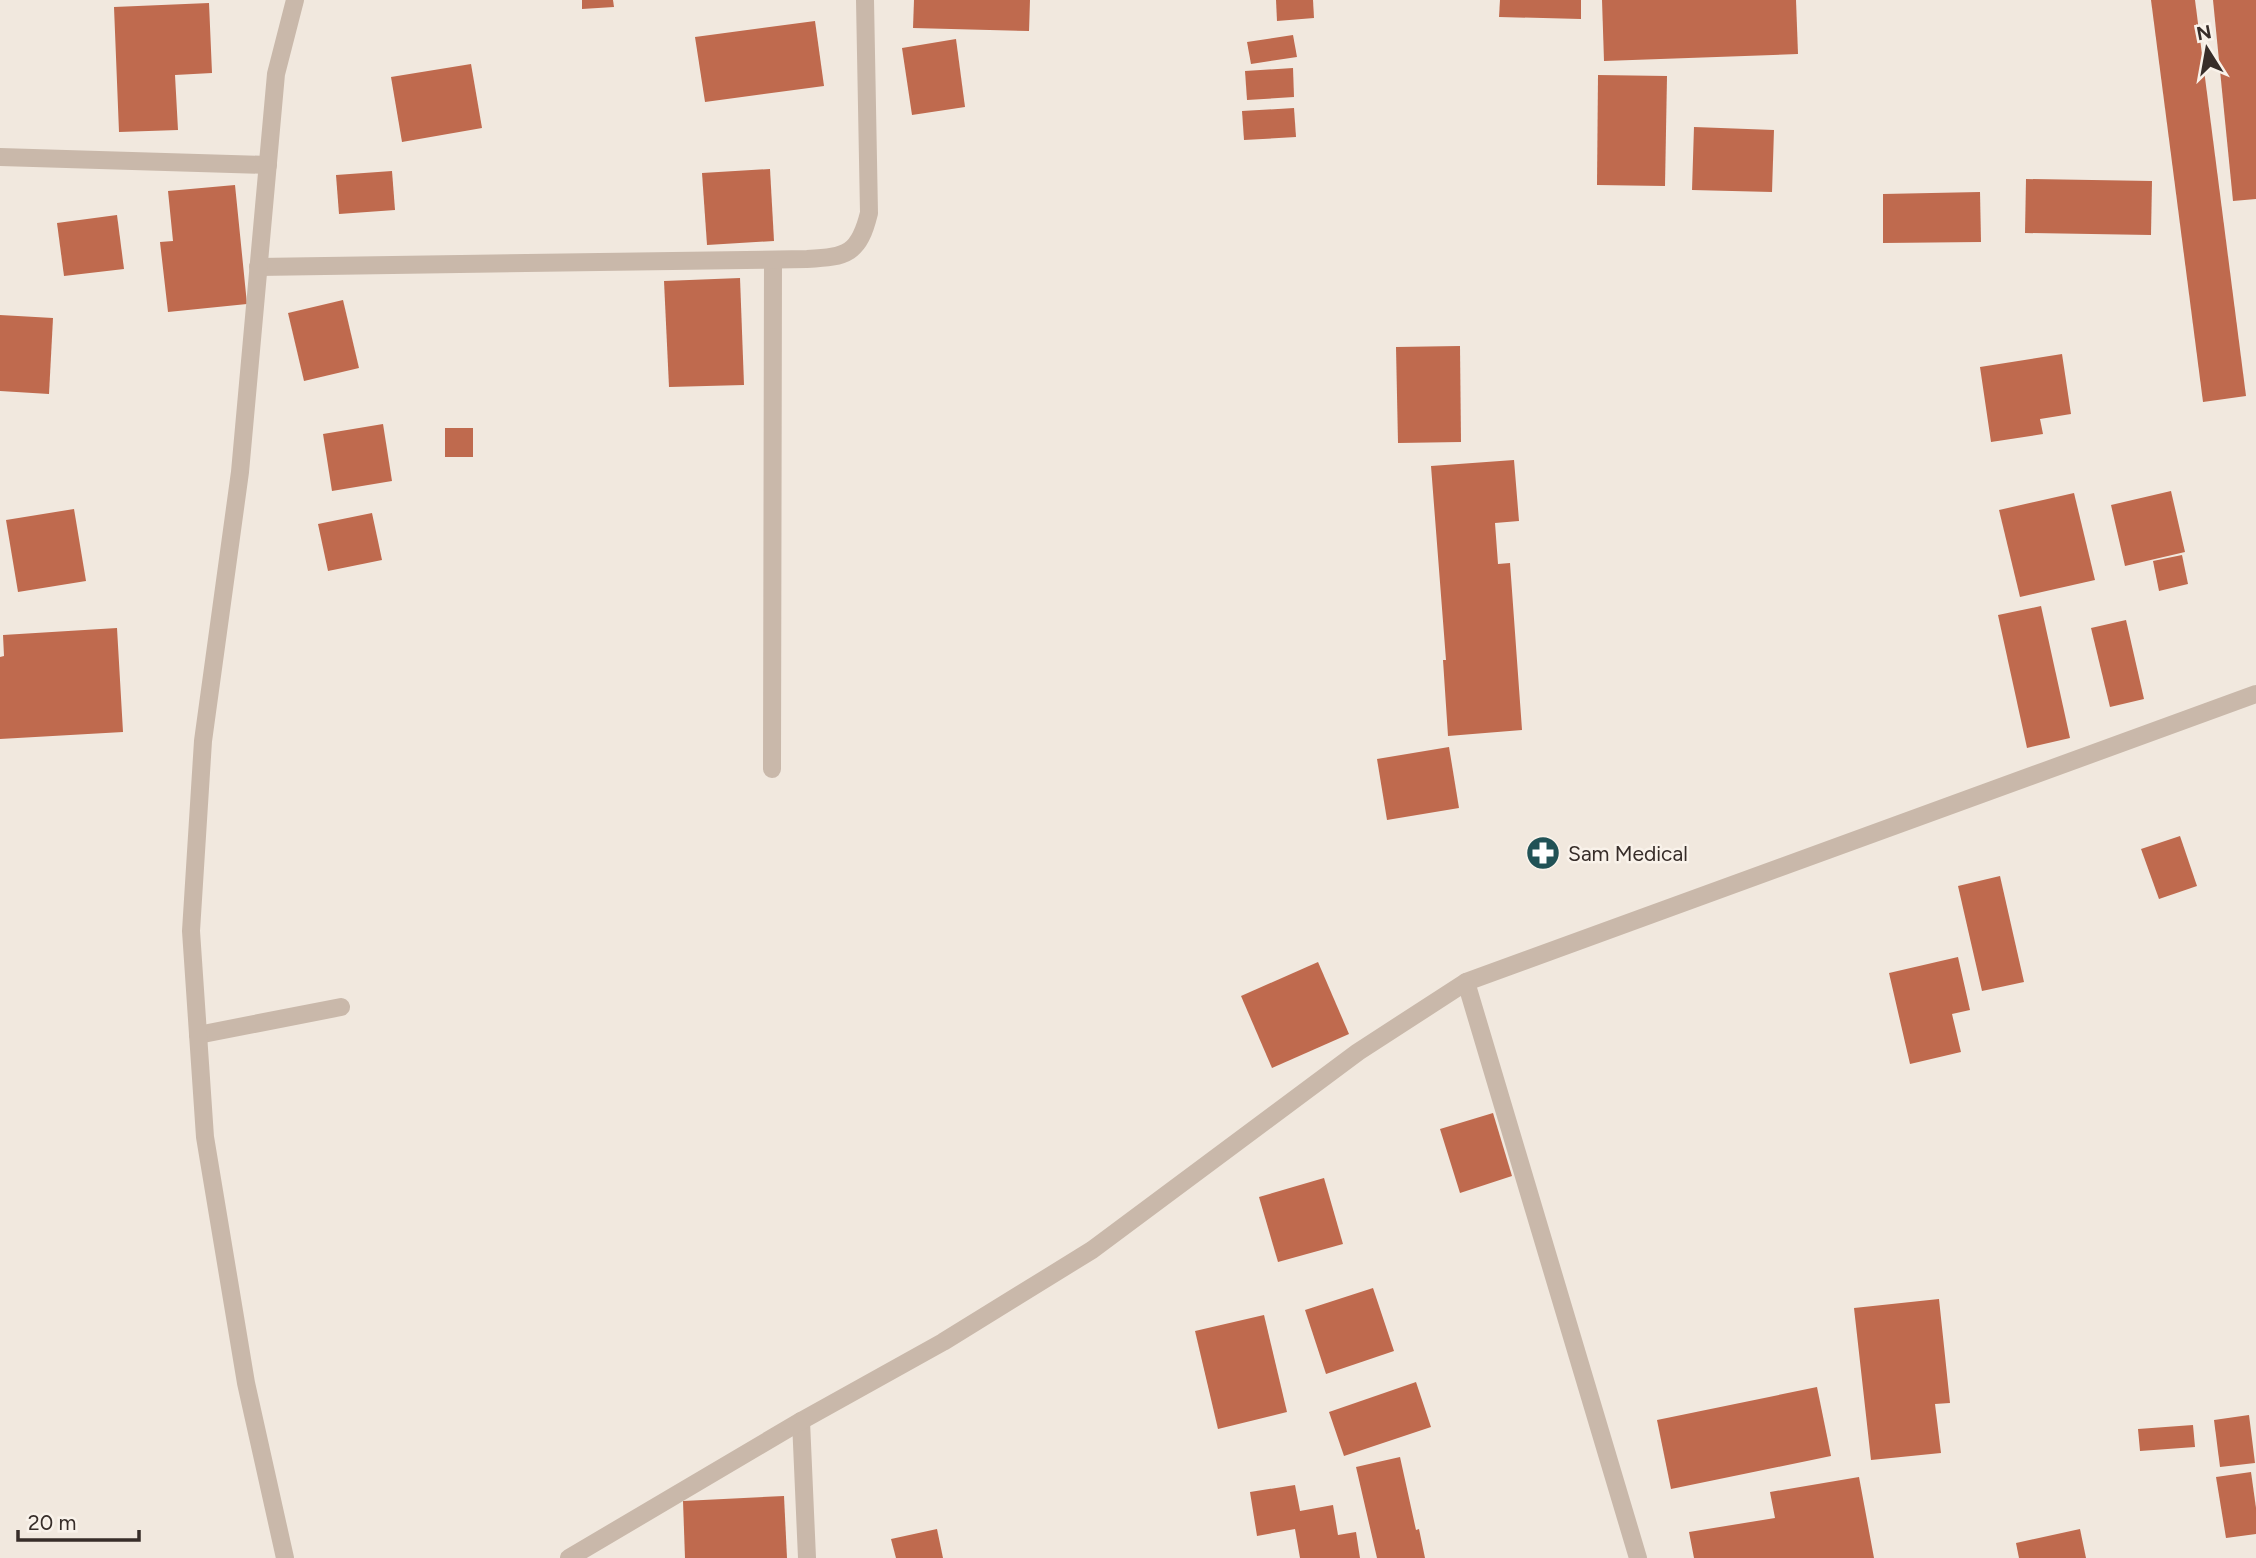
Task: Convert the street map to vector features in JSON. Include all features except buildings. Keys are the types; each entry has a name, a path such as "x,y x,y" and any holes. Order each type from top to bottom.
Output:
{"street":[{"path":"285,1558 246,1383 205,1137 191,930 203,741 240,472 275,74 295,0"},
{"path":"258,267 773,260 833,258 852,250 864,234 869,213 865,0"},
{"path":"0,157 268,165"},
{"path":"772,769 773,260"},
{"path":"569,1558 801,1421 943,1342 1092,1250 1358,1052 1466,982 2256,694"},
{"path":"1466,982 1638,1558"},
{"path":"198,1035 341,1007"},
{"path":"801,1421 807,1558"}],"place":[{"name":"Sam Medical","path":"1543,853"}]}
